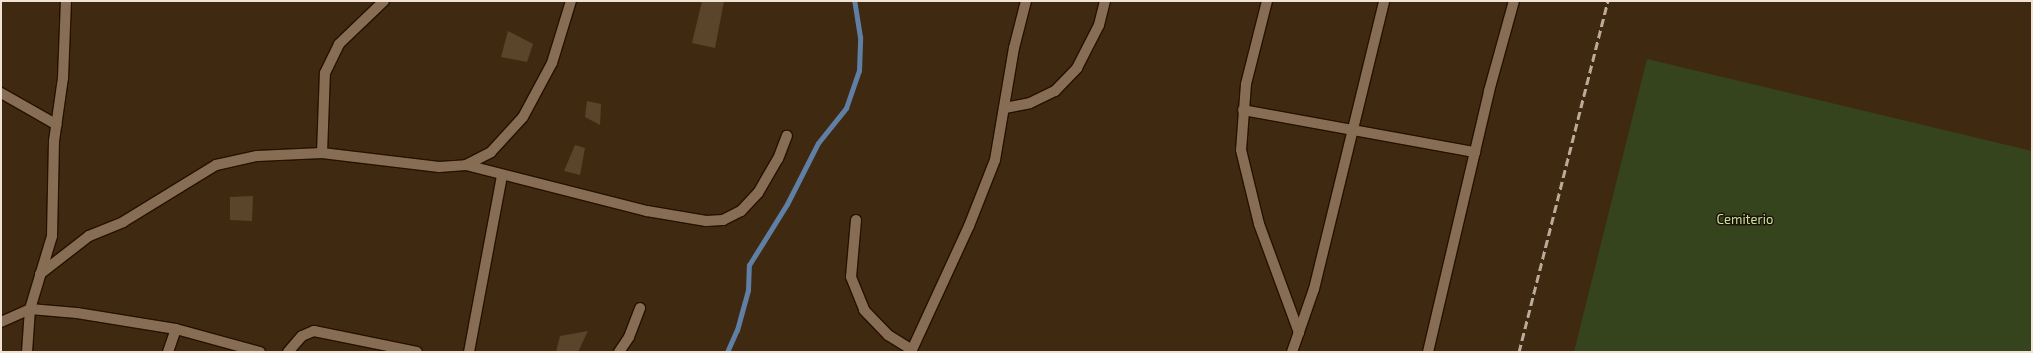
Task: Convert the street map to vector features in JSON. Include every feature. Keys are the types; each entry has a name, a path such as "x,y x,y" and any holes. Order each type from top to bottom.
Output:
{"street":[{"path":"27,352 30,309 52,236 57,125 63,78 66,1"},
{"path":"322,153 325,73 339,44 384,1"},
{"path":"466,165 491,152 523,116 552,63 571,1"},
{"path":"856,220 851,277 864,310 888,335 912,351 969,226 995,160 1014,48 1026,1"},
{"path":"1005,108 1030,103 1055,91 1077,68 1099,25 1105,1"},
{"path":"1267,1 1246,84 1241,150 1259,224 1299,333"},
{"path":"1292,352 1314,289 1384,1"},
{"path":"1428,352 1475,152 1514,1"},
{"path":"1,93 57,125"},
{"path":"1243,110 1353,128 1475,152"},
{"path":"40,274 89,236 123,222 216,165 257,156 322,153 439,167 466,165 502,176 647,211 706,221 723,220 741,211 758,193 778,159 787,136"},
{"path":"469,352 502,176"},
{"path":"619,352 629,337 640,308"},
{"path":"1,322 30,309 76,313 176,329 260,352"},
{"path":"168,352 176,329"},
{"path":"288,352 302,336 314,331 418,352"}],"green space":[{"name":"Cemiterio","path":"1647,59 2032,151 2032,352 1574,352"}],"building":[{"path":"702,1 724,1 715,48 692,43"},
{"path":"508,31 533,44 527,62 501,57"},
{"path":"587,101 601,104 600,125 585,117"},
{"path":"575,145 585,148 580,175 564,171"},
{"path":"253,196 252,221 230,220 230,197"},
{"path":"588,331 578,352 556,352 560,336"}],"waterway":[{"path":"727,352 737,330 748,290 749,265 787,204 818,143 846,108 859,71 860,37 854,1"}],"railway":[{"path":"1519,352 1608,1"}]}
